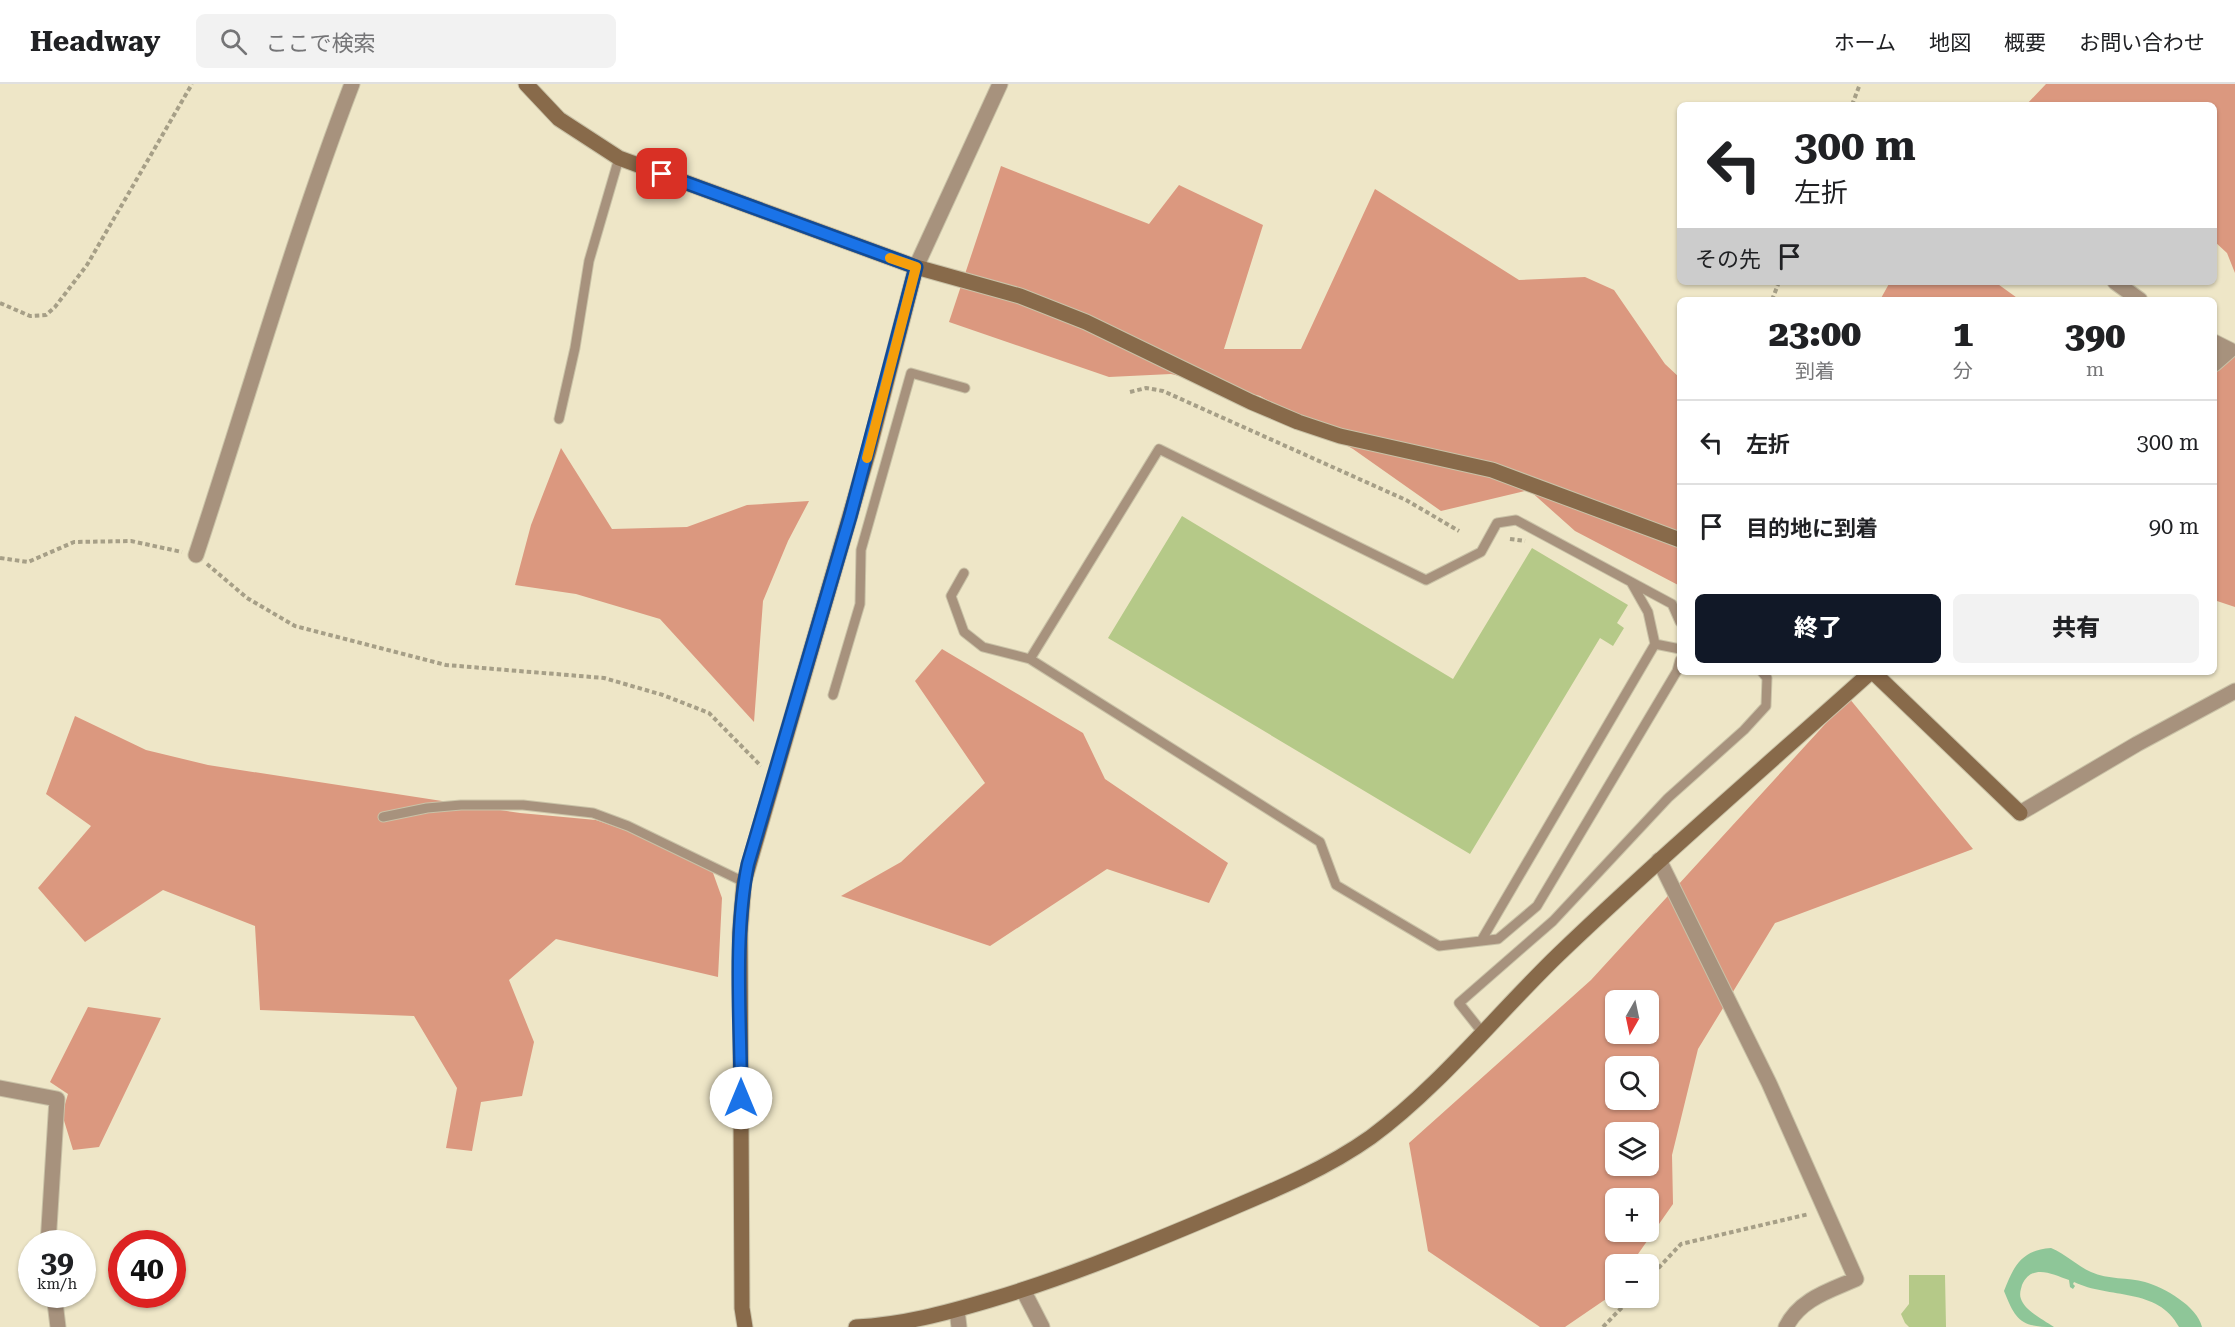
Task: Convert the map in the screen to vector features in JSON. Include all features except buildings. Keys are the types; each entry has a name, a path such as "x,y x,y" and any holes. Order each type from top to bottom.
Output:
{"street":[{"path":"196,555 240,424 320,166 352,84"},
{"path":"526,84 559,119 619,158 916,267 1020,296 1076,318 1251,402 1298,422 1340,436 1492,470 1677,539"},
{"path":"745,1327 742,1308 740,958 744,882 869,450 916,267 1000,84"},
{"path":"2119,285 2136,297"},
{"path":"2217,344 2230,350 2217,361"},
{"path":"1874,675 2020,813 2137,744 2235,691"},
{"path":"856,1327 921,1319 957,1310 1023,1290 1107,1260 1281,1187 1316,1170 1371,1137 1423,1092 1562,951 1853,677"},
{"path":"1659,860 1768,1083 1856,1279 1816,1296 1798,1308 1790,1326"},
{"path":"0,1088 57,1099 48,1230"},
{"path":"1023,1290 1042,1327"},
{"path":"56,1308 58,1327"},
{"path":"957,1310 959,1327"}],"lane":[{"path":"559,419 575,348 589,261 619,158"},
{"path":"833,696 860,604 861,550 911,373 964,388"},
{"path":"1030,659 1159,449 1426,580 1481,552 1497,523 1516,520 1672,604 1677,615"},
{"path":"964,573 951,596 964,632 983,646 1030,659 1320,842 1336,885 1438,946 1498,939 1537,906 1677,672"},
{"path":"1481,941 1655,644 1648,612 1630,580"},
{"path":"1655,644 1677,648"},
{"path":"1482,1032 1459,1003 1553,921 1668,798 1744,730 1766,706 1767,678 1764,675"},
{"path":"383,817 427,808 461,805 523,805 593,813 628,826 744,882"}],"path":[{"path":"0,303 30,316 46,315 55,307 87,265 192,84"},
{"path":"1853,102 1860,84"},
{"path":"1130,392 1146,388 1163,391 1406,500 1459,531"},
{"path":"1510,539 1530,542"},
{"path":"0,558 28,562 75,542 131,541 196,555 247,598 296,626 446,665 604,678 663,695 709,712 774,779"},
{"path":"1659,1267 1681,1244 1824,1211"},
{"path":"1604,1327 1622,1308"}],"shaded area":[{"path":"2046,84 2235,84 2235,273 2227,253 2217,244 2217,102 2029,102"},
{"path":"1001,166 1149,224 1179,185 1263,225 1224,349 1301,349 1375,189 1519,280 1585,277 1614,290 1665,364 1677,375 1677,584 1575,531 1529,490 1441,511 1353,449 1260,396 1171,374 1109,377 949,322"},
{"path":"1888,285 1999,285 2016,297 1882,297"},
{"path":"2235,344 2235,607 2217,601 2217,365"},
{"path":"561,448 612,529 687,527 747,505 809,501 788,541 763,601 754,722 660,619 576,594 515,585 531,525"},
{"path":"942,649 1083,733 1105,779 1228,863 1209,903 1107,869 990,946 841,896 901,862 985,783 915,681"},
{"path":"1849,698 1973,849 1775,923 1698,1049 1672,1155 1673,1204 1659,1224 1659,1188 1605,1188 1605,1242 1646,1242 1638,1254 1605,1254 1605,1300 1565,1327 1540,1327 1428,1251 1409,1143 1591,980"},
{"path":"75,716 146,750 208,765 520,813 596,820 708,859 722,898 718,977 556,939 509,980 534,1042 522,1096 481,1102 472,1151 446,1148 457,1088 414,1016 260,1010 255,926 163,890 85,942 38,888 91,826 46,794"},
{"path":"88,1007 161,1018 99,1147 73,1150 62,1114 68,1094 50,1082"},
{"path":"2051,1248 2098,1275 2138,1280 2162,1289 2187,1305 2199,1319 2202,1327 2179,1327 2170,1314 2159,1305 2074,1282 2073,1289 2070,1287 2069,1280 2043,1272 2031,1274 2026,1278 2020,1297 2031,1311 2054,1327 2027,1324 2016,1316 2004,1291 2020,1260 2033,1252"}],"slow traffic":[{"path":"867,458 916,267 890,258"}],"route":[{"path":"662,174 916,267 869,450 744,882 740,933 741,1098"}]}
